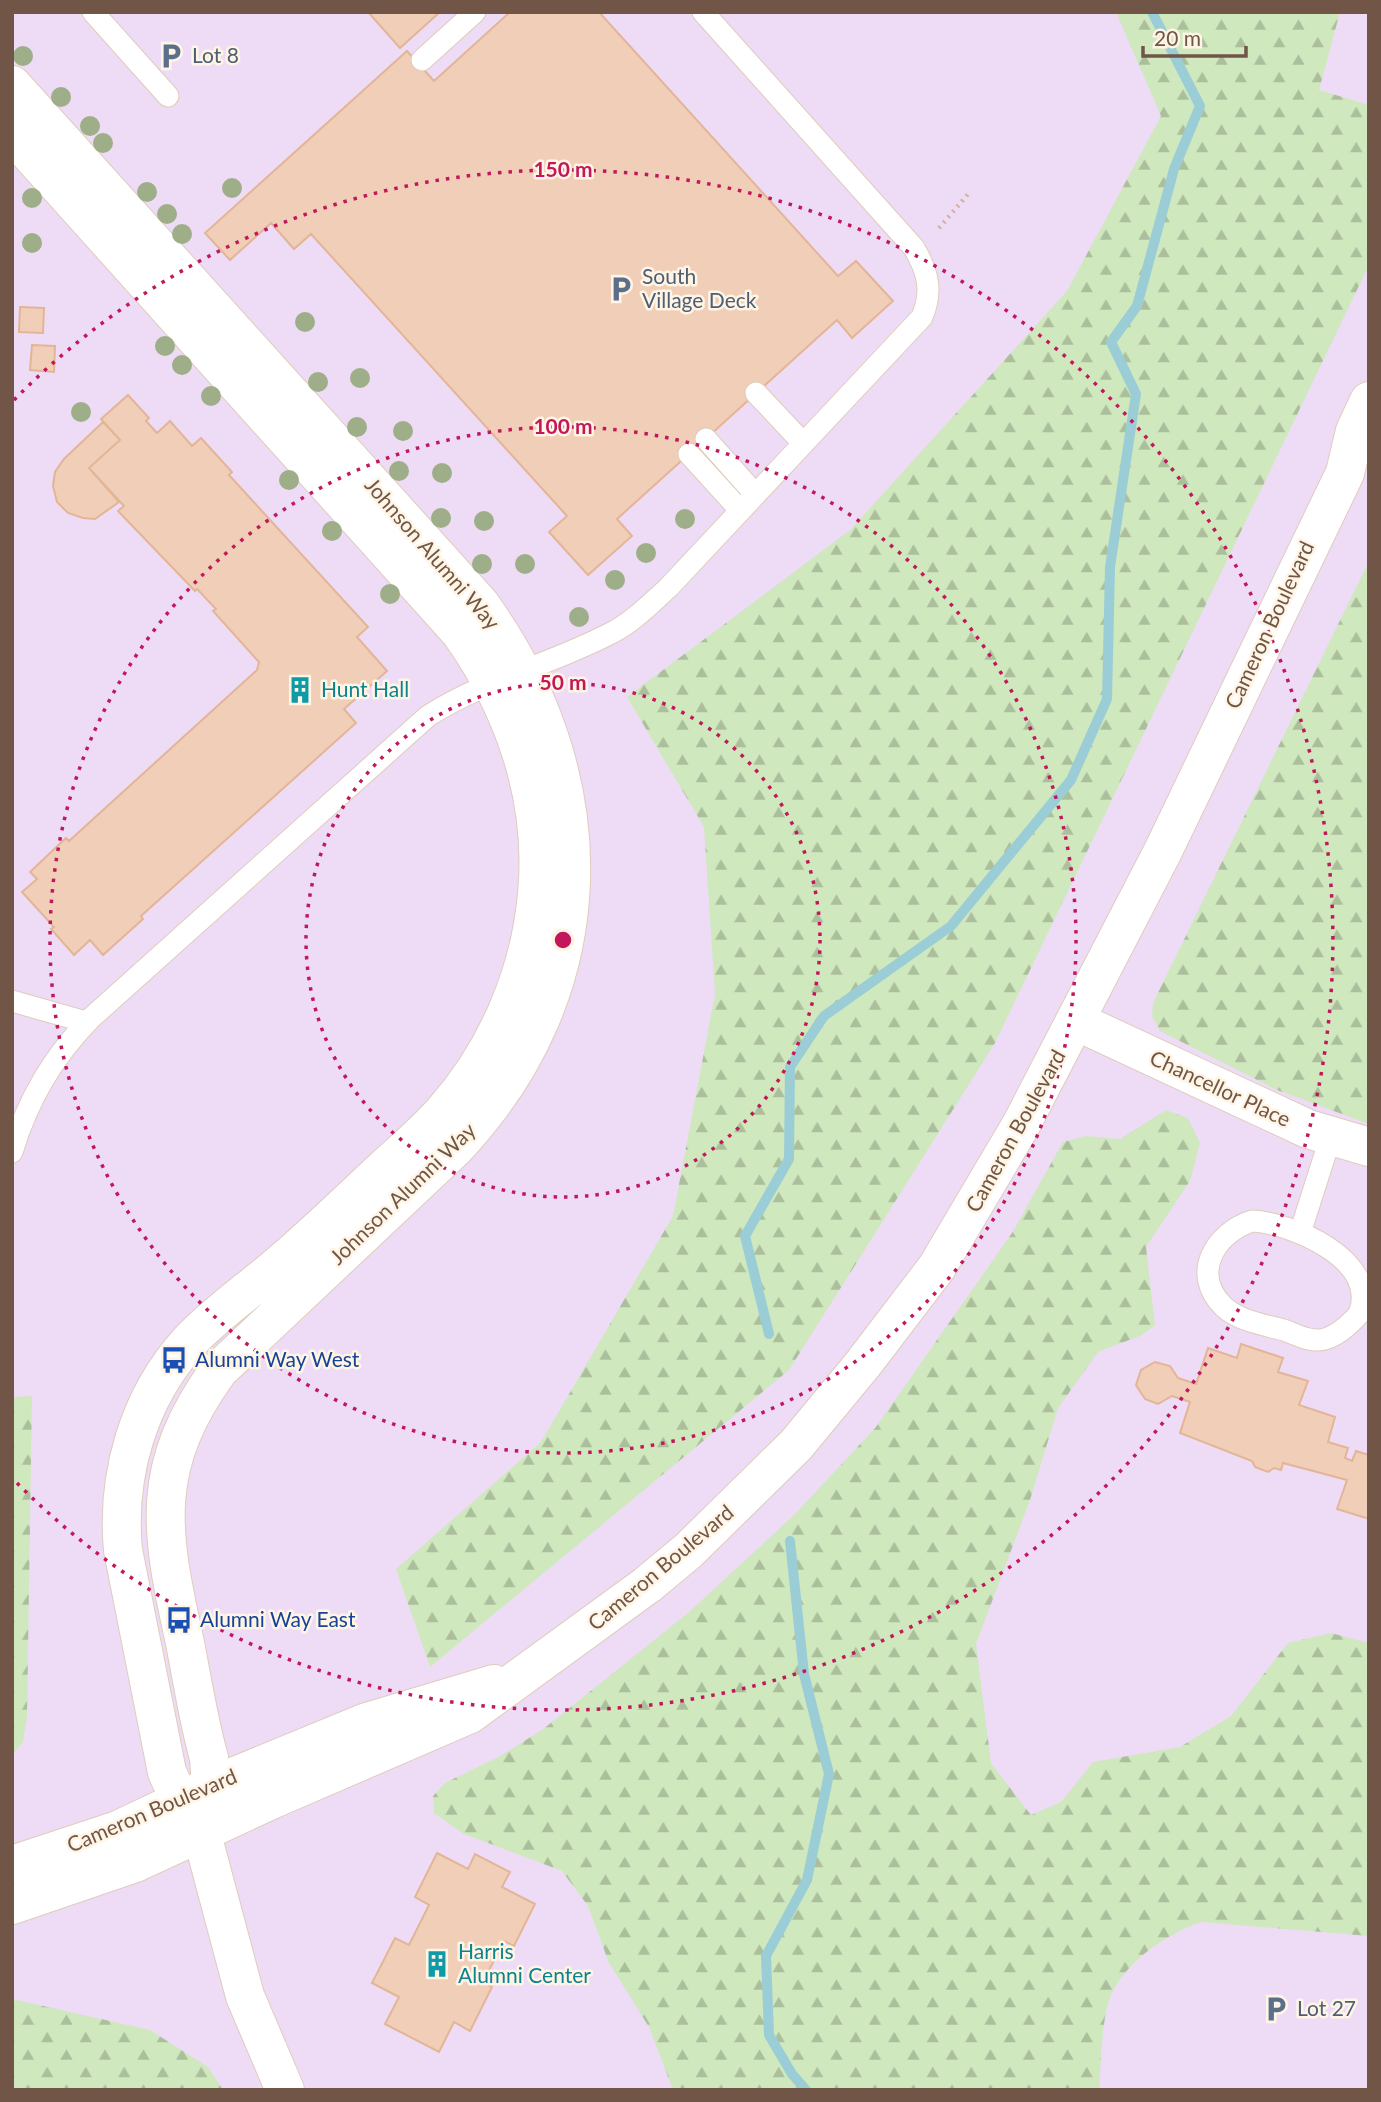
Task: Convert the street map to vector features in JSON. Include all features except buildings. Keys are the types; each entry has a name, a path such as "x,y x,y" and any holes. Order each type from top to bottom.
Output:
{"street":[{"name":"Johnson Alumni Way","path":"12,85 480,604 507,676"},
{"name":"Johnson Alumni Way","path":"12,134 451,621 507,676 547,723 561,769 569,813 570,895 561,954 532,1038 497,1097 455,1148 219,1370 193,1412 174,1455 165,1507 167,1566 209,1758 195,1793 201,1831 245,1996 285,2090"},
{"name":"Cameron Boulevard","path":"12,1905 130,1865 201,1831 470,1714 610,1614 688,1551 747,1495 825,1411 902,1315 965,1224 1076,1021 1357,460 1355,431 1369,401"},
{"name":"Chancellor Place","path":"1076,1021 1297,1124 1369,1147"},
{"name":"Cameron Boulevard","path":"12,1866 118,1830 195,1793 364,1723 528,1673"}],"lane":[{"path":"93,12 169,96"},
{"path":"422,60 475,12"},
{"path":"12,1152 20,1126 44,1075 64,1046 86,1022 411,729 442,707 507,676 615,631 633,619 668,588 914,329 927,304 928,278 914,248 703,12"},
{"path":"757,393 803,443"},
{"path":"706,439 755,494"},
{"path":"689,454 740,510"},
{"path":"12,1001 86,1022"},
{"path":"1300,1233 1331,1136"},
{"path":"1252,1221 1300,1233 1338,1245 1357,1261 1368,1285 1367,1308 1342,1331 1316,1340 1240,1317 1224,1307 1212,1288 1208,1264 1211,1253 1224,1235 1252,1221"}],"path":[{"path":"939,228 969,193"}],"shaded area":[{"path":"12,12 1369,12 1369,2090 12,2090"}],"green space":[{"path":"1116,12 1340,12 1319,90 1369,105 1369,265 995,1043 789,1370 430,1667 396,1569 541,1442 673,1216 715,994 704,827 627,697 850,530 1067,291 1161,116"},
{"path":"1369,561 1369,1124 1277,1090 1160,1031 1152,1016 1153,1003"},
{"path":"1166,1110 1188,1118 1200,1143 1190,1181 1146,1247 1155,1325 1142,1335 1098,1352 1058,1408 1030,1500 976,1644 991,1763 1031,1815 1061,1802 1093,1762 1180,1747 1231,1716 1288,1643 1331,1633 1369,1643 1369,1936 1201,1922 1172,1935 1143,1954 1120,1979 1112,1993 1103,2028 1099,2090 673,2090 649,2027 609,1963 588,1906 562,1871 464,1834 434,1813 433,1796 445,1783 500,1756 542,1730 689,1612 795,1514 876,1427 1012,1233 1063,1142 1086,1136 1120,1139"},
{"path":"32,1396 27,1717 23,1742 12,1755 12,1397"},
{"path":"12,1999 150,2030 208,2067 223,2090 12,2090"}],"waterway":[{"path":"769,1334 745,1236 789,1159 790,1067 824,1016 951,926 1071,780 1107,699 1110,567 1136,394 1111,342 1137,306 1174,169 1200,106 1152,12"},
{"path":"790,1541 804,1674 829,1774 807,1880 766,1956 769,2035 792,2074 806,2090"}],"place":[{"name":"Lot 8","path":"171,56"},
{"name":"South Village Deck","path":"621,289"},
{"name":"Hunt Hall","path":"300,690"},
{"name":"Alumni Way West","path":"174,1360"},
{"name":"Alumni Way East","path":"179,1620"},
{"name":"Harris Alumni Center","path":"437,1964"},
{"name":"Lot 27","path":"1276,2009"}]}
